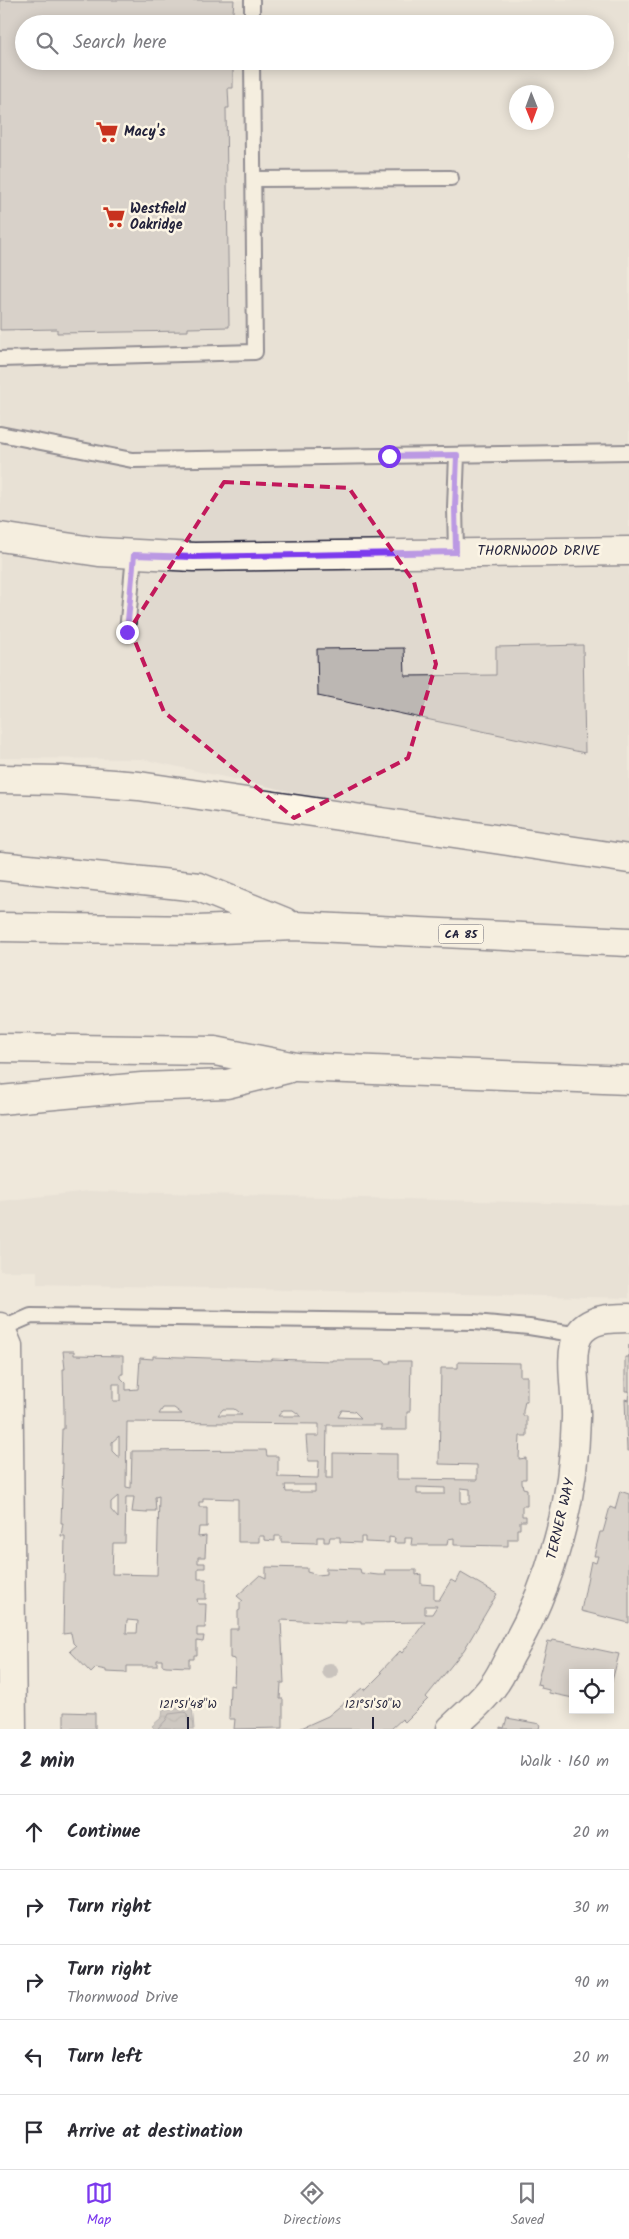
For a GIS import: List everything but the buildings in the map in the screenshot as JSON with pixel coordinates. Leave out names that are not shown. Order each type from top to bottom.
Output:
[{"type":"main road","name":"THORNWOOD DRIVE","points":[[0,537],[134,555],[194,557],[629,550]]},
{"type":"main road","points":[[0,779],[61,780],[139,786],[629,859]]},
{"type":"main road","points":[[0,866],[199,887],[294,926]]},
{"type":"main road","name":"CA 85","points":[[0,927],[198,930],[294,926],[629,942]]},
{"type":"main road","points":[[0,1048],[215,1051],[296,1067],[629,1080]]},
{"type":"main road","points":[[0,1100],[142,1088],[227,1084],[296,1067]]},
{"type":"main road","points":[[579,1335],[589,1324],[605,1319],[629,1318]]},
{"type":"main road","points":[[1,1328],[8,1346],[12,1729]]},
{"type":"main road","name":"TERNER WAY","points":[[451,1729],[494,1686],[524,1632],[543,1591],[560,1535],[571,1477],[576,1418],[574,1349],[579,1335]]},
{"type":"lane","points":[[252,0],[252,15]]},
{"type":"lane","points":[[0,359],[255,352],[252,70]]},
{"type":"lane","points":[[254,180],[452,178]]},
{"type":"lane","points":[[1,434],[132,460],[629,452]]},
{"type":"lane","points":[[456,552],[457,455]]},
{"type":"lane","points":[[127,632],[134,555]]},
{"type":"lane","points":[[1,1328],[31,1316],[474,1322],[529,1327],[579,1335]]},
{"type":"highlighted area","points":[[224,482],[349,488],[414,582],[436,664],[408,758],[294,818],[164,712],[130,629]]},
{"type":"shaded area","points":[[0,0],[629,0],[629,860],[472,831],[142,759],[0,758]]},
{"type":"shaded area","points":[[89,1191],[629,1205],[629,1298],[37,1284],[37,1271],[0,1271],[0,1201]]},
{"type":"water","points":[[192,1706],[194,1729],[155,1729],[152,1726],[162,1717],[163,1709]]},
{"type":"place","name":"Macy's","points":[[107,132]]},
{"type":"place","name":"Westfield Oakridge","points":[[114,217]]},
{"type":"route","points":[[127,632],[134,555],[194,557],[456,552],[457,455],[389,456]]}]
